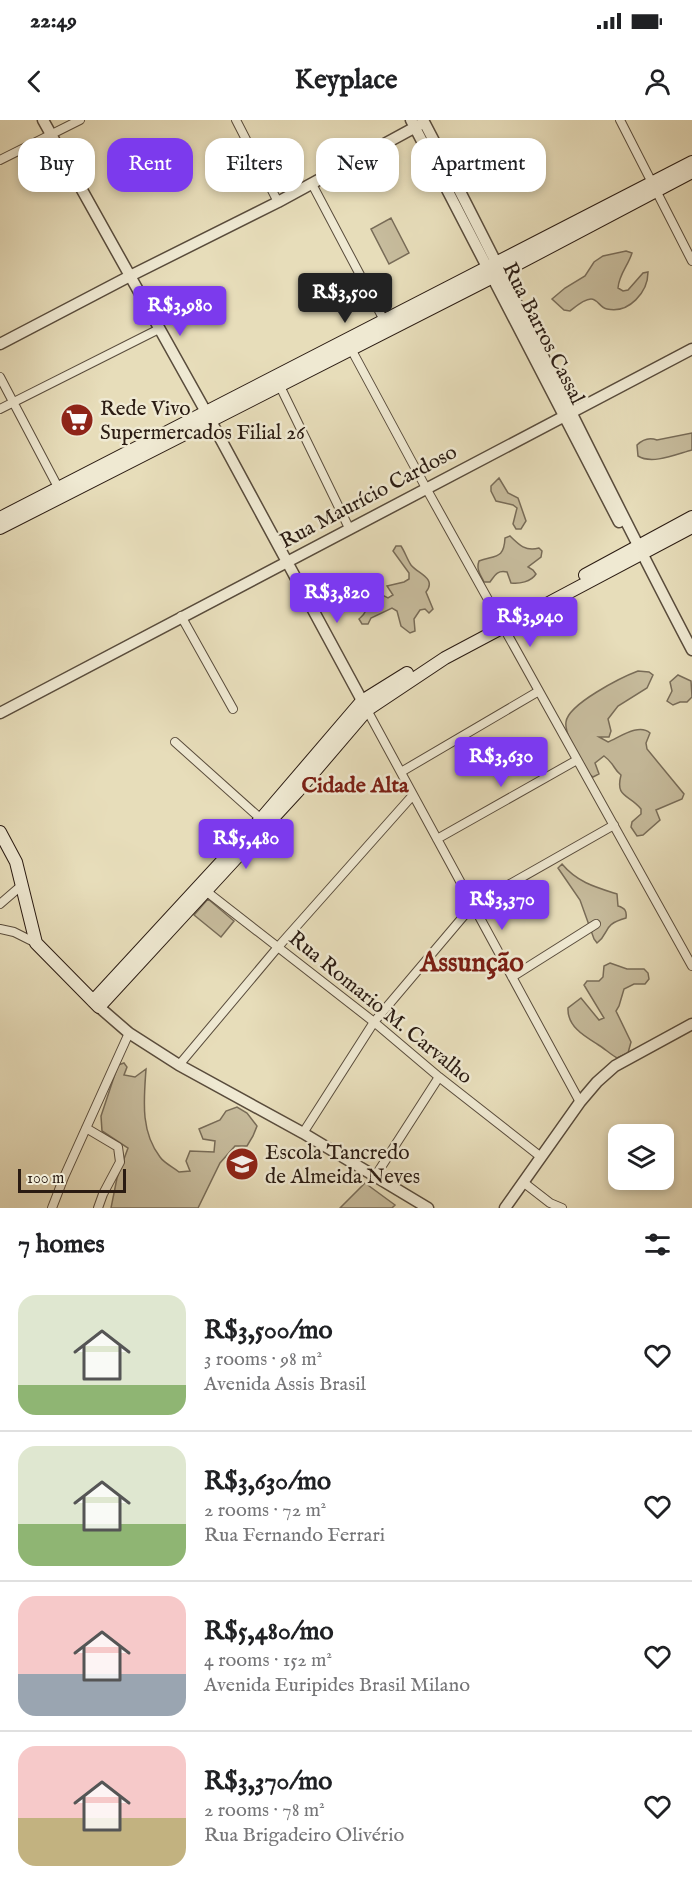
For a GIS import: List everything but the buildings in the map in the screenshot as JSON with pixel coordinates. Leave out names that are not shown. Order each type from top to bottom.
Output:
[{"type":"main road","points":[[0,527],[61,492],[655,186],[692,162]]},
{"type":"main road","points":[[655,186],[692,172]]},
{"type":"main road","points":[[0,518],[61,492]]},
{"type":"main road","points":[[640,553],[692,517]]},
{"type":"main road","points":[[0,832],[16,862],[36,943],[96,1004],[294,789],[365,705],[443,655],[692,526]]},
{"type":"main road","points":[[230,858],[261,819],[294,789]]},
{"type":"street","points":[[43,120],[208,417],[580,1102]]},
{"type":"street","points":[[0,160],[80,120]]},
{"type":"street","points":[[236,120],[278,202]]},
{"type":"street","points":[[620,120],[692,261]]},
{"type":"street","points":[[0,344],[278,202],[421,122]]},
{"type":"street","name":"Rua Barros Cassal","points":[[421,122],[596,469],[692,650]]},
{"type":"street","points":[[312,184],[386,325]]},
{"type":"street","points":[[0,408],[159,329]]},
{"type":"street","points":[[349,344],[426,488],[692,966]]},
{"type":"street","name":"Rua Maurício Cardoso","points":[[0,713],[692,348]]},
{"type":"street","points":[[0,377],[61,492]]},
{"type":"street","points":[[278,381],[349,528]]},
{"type":"street","points":[[181,616],[233,709]]},
{"type":"street","points":[[400,772],[539,691]]},
{"type":"street","points":[[175,742],[261,819]]},
{"type":"street","points":[[437,839],[577,760]]},
{"type":"street","points":[[179,1065],[278,947],[413,795]]},
{"type":"street","points":[[303,1133],[374,1022],[473,905],[614,825]]},
{"type":"street","points":[[0,904],[22,885]]},
{"type":"street","name":"Rua Romario M. Carvalho","points":[[203,889],[541,1156]]},
{"type":"street","points":[[512,977],[596,924]]},
{"type":"street","points":[[0,930],[14,932],[36,943]]},
{"type":"street","points":[[96,1004],[129,1033],[179,1065],[303,1133],[428,1208]]},
{"type":"street","points":[[505,1208],[580,1102],[597,1082],[615,1066],[692,1024]]},
{"type":"street","points":[[52,1208],[129,1033]]},
{"type":"street","points":[[376,1175],[439,1077]]},
{"type":"street","points":[[86,1128],[118,1147],[120,1157],[120,1162],[103,1194],[99,1208]]},
{"type":"street","points":[[523,1182],[550,1203],[562,1208]]},
{"type":"shaded area","points":[[391,218],[409,253],[389,264],[371,229]]},
{"type":"shaded area","points":[[626,251],[632,253],[620,278],[618,288],[623,291],[628,290],[643,273],[648,272],[645,287],[630,305],[615,310],[607,309],[595,300],[588,299],[570,311],[564,310],[552,299],[585,276],[594,262],[603,256]]},
{"type":"shaded area","points":[[692,433],[692,450],[657,459],[638,456],[637,445],[644,440],[657,440]]},
{"type":"shaded area","points":[[499,478],[508,493],[518,498],[526,521],[521,529],[516,529],[513,524],[517,508],[496,501],[491,491],[491,486]]},
{"type":"shaded area","points":[[510,536],[523,547],[539,548],[542,551],[541,557],[528,567],[536,574],[528,581],[511,583],[507,572],[501,572],[490,582],[484,582],[478,569],[479,561],[501,553],[505,538]]},
{"type":"shaded area","points":[[396,546],[401,546],[411,565],[429,583],[426,592],[433,609],[429,613],[425,609],[420,610],[414,619],[415,631],[410,633],[401,626],[397,611],[392,608],[371,618],[368,624],[362,624],[359,619],[366,607],[363,587],[368,578],[376,575],[380,580],[379,586],[374,589],[388,598],[393,595],[387,586],[409,579],[409,573],[393,551]]},
{"type":"shaded area","points":[[638,671],[649,672],[653,675],[647,688],[618,706],[608,719],[611,731],[609,737],[599,737],[608,742],[635,730],[646,730],[650,733],[646,743],[647,749],[684,794],[682,799],[656,810],[660,820],[643,835],[637,836],[631,827],[632,822],[641,814],[641,809],[622,792],[621,775],[604,756],[595,763],[599,774],[593,777],[588,773],[570,741],[566,722],[569,715],[585,700]]},
{"type":"shaded area","points":[[678,675],[691,681],[692,697],[687,702],[673,705],[667,701],[672,691],[670,682]]},
{"type":"shaded area","points":[[562,864],[580,880],[617,894],[618,906],[626,912],[626,918],[613,923],[597,943],[580,900],[558,868]]},
{"type":"shaded area","points":[[208,899],[234,921],[221,937],[194,915]]},
{"type":"shaded area","points":[[610,963],[627,969],[644,969],[649,979],[645,984],[634,984],[624,989],[616,1011],[631,1042],[628,1053],[617,1058],[577,1030],[568,1014],[568,1008],[581,998],[599,1020],[604,1018],[584,985],[587,981],[599,981],[603,977],[604,966]]},
{"type":"shaded area","points":[[124,1063],[127,1067],[124,1075],[135,1077],[146,1069],[145,1114],[149,1137],[162,1159],[179,1172],[190,1171],[186,1161],[190,1151],[214,1152],[215,1141],[203,1139],[199,1129],[220,1120],[226,1111],[237,1107],[247,1113],[257,1126],[247,1146],[235,1146],[220,1163],[198,1208],[111,1208],[117,1178],[128,1148],[102,1131],[101,1116],[118,1065]]},
{"type":"shaded area","points":[[365,1183],[395,1205],[392,1208],[340,1208]]},
{"type":"place","name":"Rede Vivo Supermercados Filial 26","points":[[77,420]]},
{"type":"place","name":"Escola Tancredo de Almeida Neves","points":[[242,1164]]},
{"type":"district","name":"Cidade Alta","points":[[355,784]]},
{"type":"district","name":"Assunção","points":[[472,962]]}]
